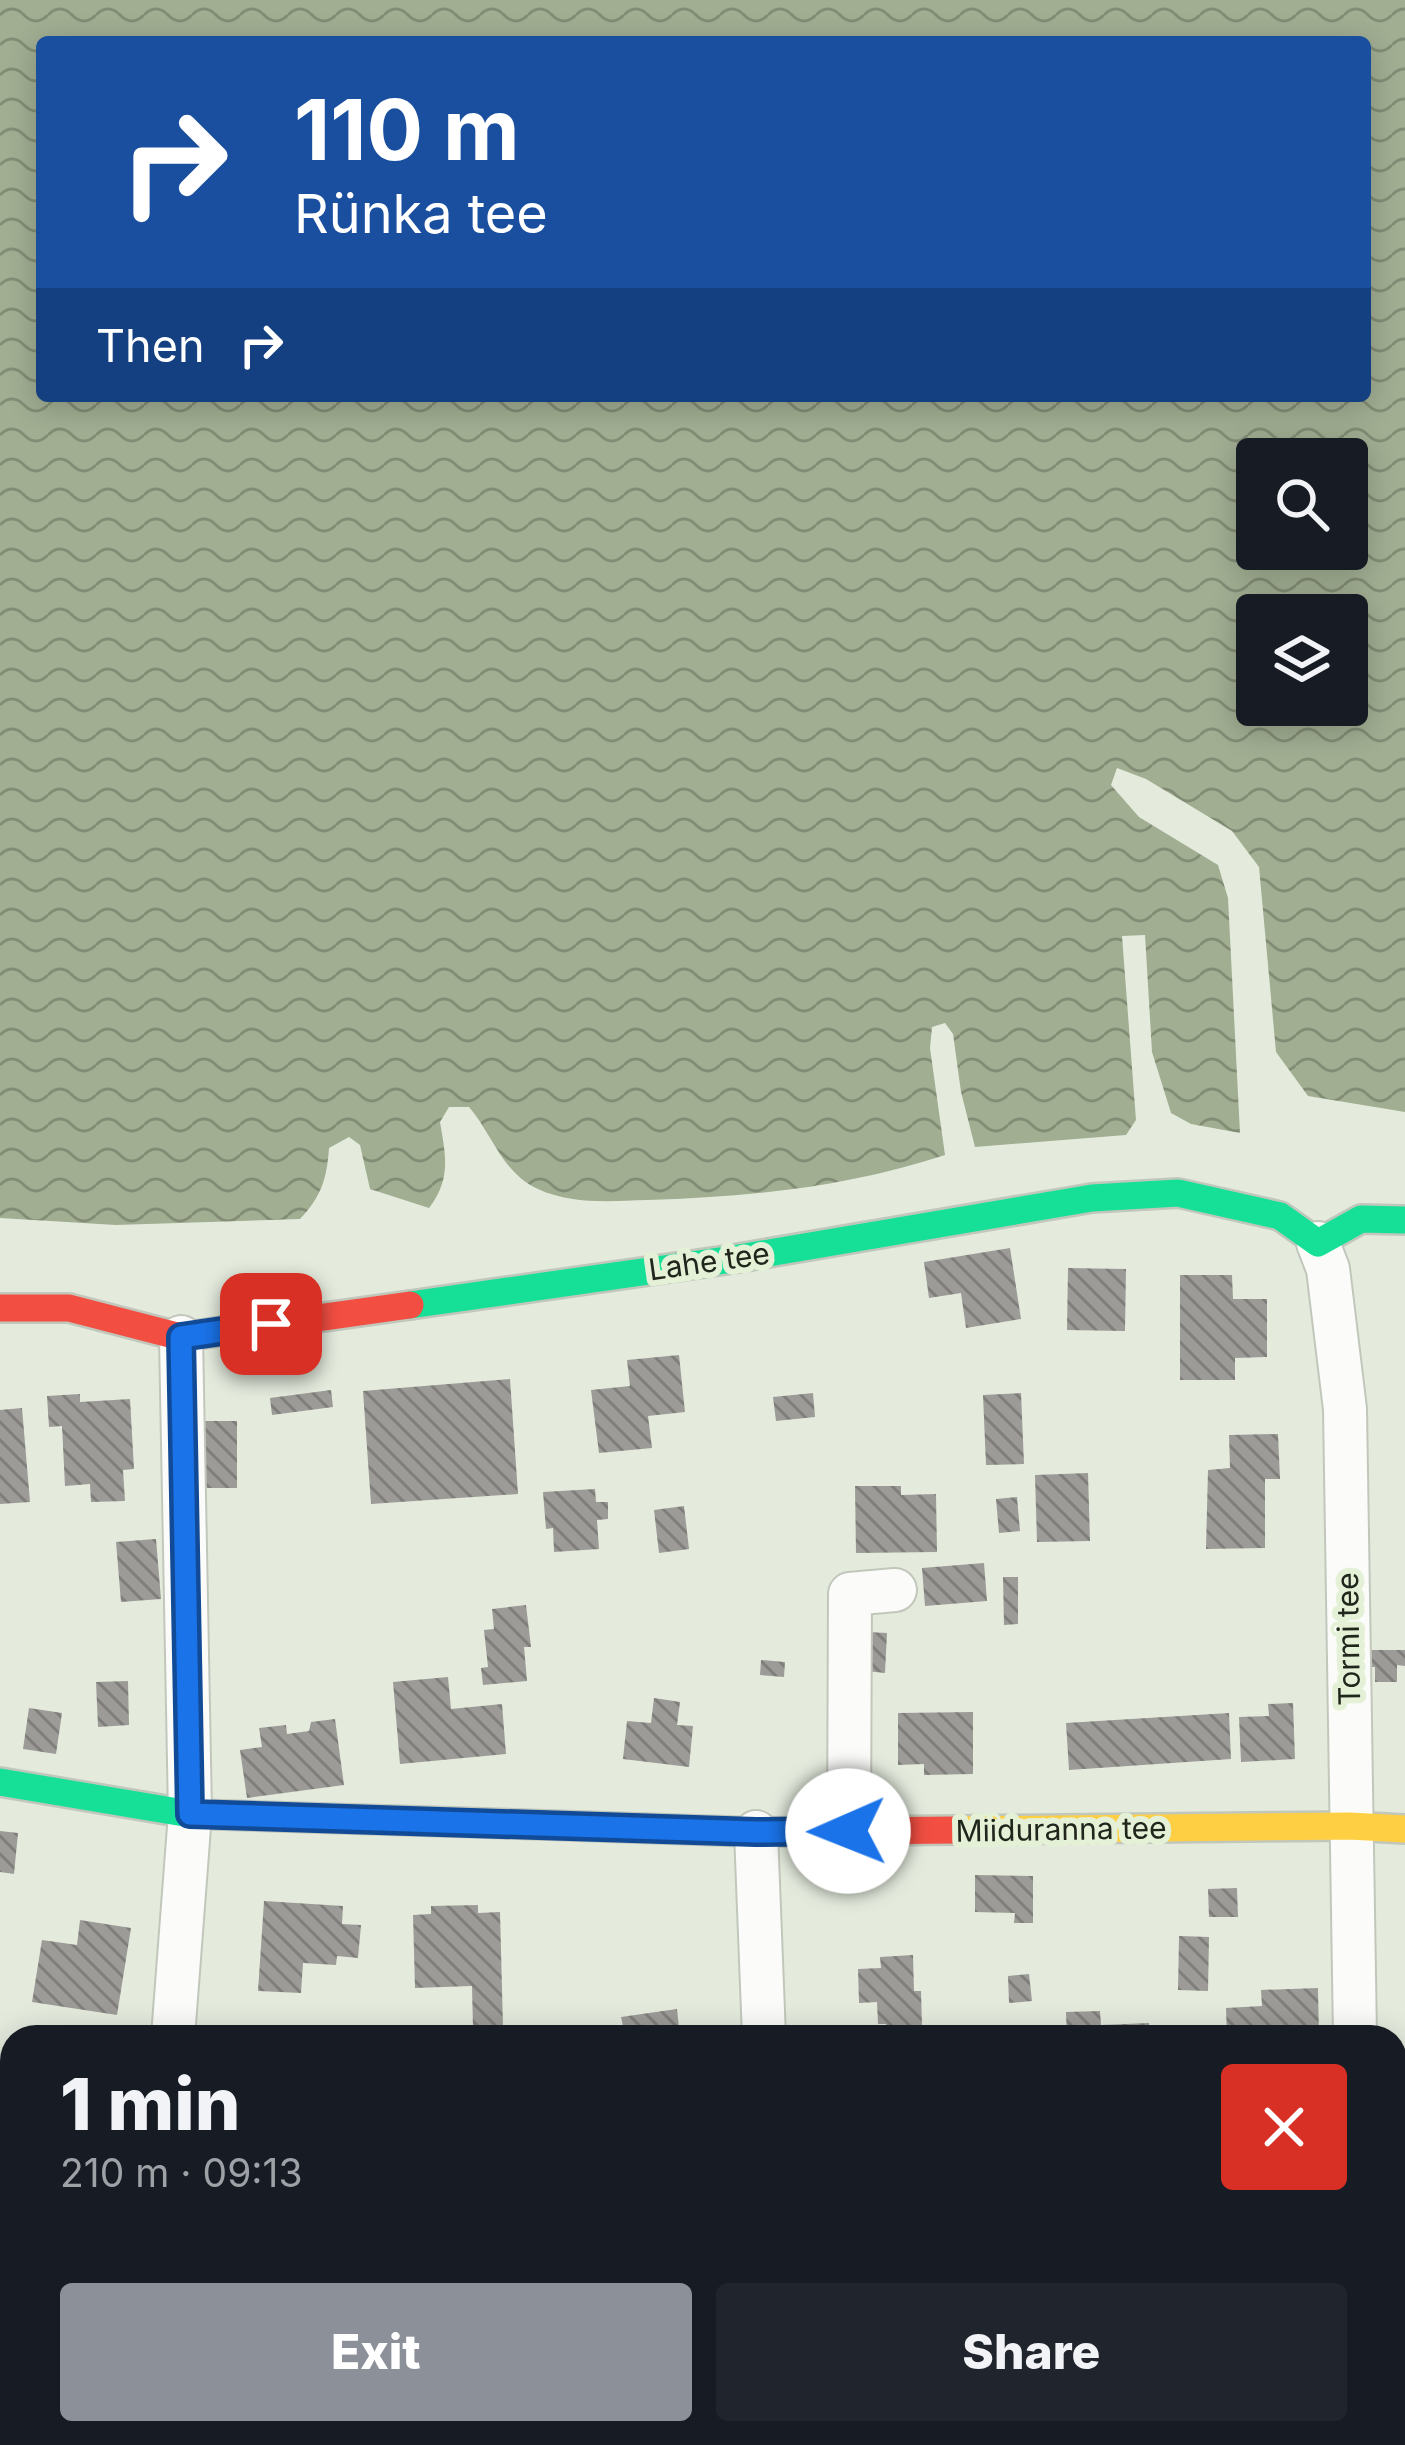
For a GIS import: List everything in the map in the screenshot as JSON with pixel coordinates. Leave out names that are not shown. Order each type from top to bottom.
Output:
[{"type":"street","name":"Lahe tee","points":[[0,1307],[69,1307],[181,1337],[733,1258],[1092,1198],[1178,1193],[1280,1216],[1318,1243]]},
{"type":"street","points":[[1318,1243],[1361,1219],[1405,1220]]},
{"type":"street","name":"Tormi tee","points":[[1318,1243],[1328,1269],[1345,1409],[1355,2025]]},
{"type":"street","points":[[174,2025],[190,1814],[181,1337]]},
{"type":"street","points":[[848,1831],[850,1594],[895,1590]]},
{"type":"street","name":"Miiduranna tee","points":[[0,1782],[190,1814],[756,1832],[1405,1829]]},
{"type":"street","points":[[756,1832],[764,2025]]},
{"type":"water","points":[[0,0],[1405,0],[1405,1112],[1308,1096],[1276,1052],[1259,867],[1232,831],[1146,779],[1117,768],[1111,785],[1139,817],[1218,865],[1228,898],[1240,1133],[1191,1124],[1171,1113],[1152,1052],[1145,935],[1122,936],[1136,1120],[1126,1135],[975,1147],[953,1034],[945,1023],[932,1027],[930,1048],[945,1155],[909,1166],[798,1188],[723,1196],[578,1200],[526,1182],[469,1107],[449,1107],[440,1122],[444,1177],[429,1208],[370,1189],[360,1145],[349,1137],[329,1148],[322,1187],[300,1219],[116,1225],[0,1218]]},
{"type":"building","points":[[1010,1248],[1021,1319],[966,1328],[961,1293],[929,1298],[924,1262]]},
{"type":"building","points":[[1068,1268],[1126,1269],[1125,1331],[1067,1330]]},
{"type":"building","points":[[1180,1275],[1232,1275],[1233,1299],[1267,1299],[1267,1357],[1235,1358],[1235,1380],[1180,1380]]},
{"type":"building","points":[[679,1355],[685,1412],[648,1416],[652,1448],[599,1453],[591,1390],[630,1386],[627,1360]]},
{"type":"building","points":[[510,1379],[518,1494],[371,1504],[363,1391]]},
{"type":"building","points":[[331,1390],[333,1407],[272,1415],[270,1398]]},
{"type":"building","points":[[813,1393],[815,1417],[776,1421],[773,1397]]},
{"type":"building","points":[[1021,1393],[1024,1464],[986,1465],[983,1395]]},
{"type":"building","points":[[80,1394],[80,1402],[130,1399],[134,1469],[123,1470],[125,1501],[91,1502],[90,1484],[65,1486],[62,1426],[49,1427],[47,1396]]},
{"type":"building","points":[[22,1408],[30,1502],[0,1504],[0,1410]]},
{"type":"building","points":[[200,1421],[237,1421],[237,1488],[200,1488]]},
{"type":"building","points":[[1278,1434],[1280,1479],[1265,1479],[1265,1548],[1206,1549],[1208,1470],[1230,1468],[1229,1435]]},
{"type":"building","points":[[1088,1473],[1090,1541],[1037,1542],[1035,1475]]},
{"type":"building","points":[[855,1486],[901,1486],[901,1495],[936,1494],[937,1552],[856,1553]]},
{"type":"building","points":[[595,1489],[596,1502],[608,1502],[608,1519],[597,1520],[599,1549],[554,1552],[553,1528],[546,1529],[543,1492]]},
{"type":"building","points":[[1017,1497],[1020,1531],[999,1533],[996,1499]]},
{"type":"building","points":[[684,1506],[689,1549],[659,1553],[654,1510]]},
{"type":"building","points":[[156,1539],[161,1599],[121,1602],[116,1542]]},
{"type":"building","points":[[984,1563],[987,1601],[925,1606],[922,1568]]},
{"type":"building","points":[[1003,1577],[1018,1577],[1018,1624],[1004,1625]]},
{"type":"building","points":[[526,1605],[531,1647],[524,1647],[527,1681],[483,1685],[481,1668],[488,1667],[484,1630],[494,1629],[492,1609]]},
{"type":"building","points":[[868,1632],[887,1633],[885,1673],[866,1671]]},
{"type":"building","points":[[1362,1650],[1405,1650],[1405,1666],[1397,1665],[1397,1682],[1375,1682],[1375,1667],[1362,1667]]},
{"type":"building","points":[[761,1660],[785,1662],[784,1677],[760,1675]]},
{"type":"building","points":[[448,1677],[451,1709],[502,1704],[506,1754],[400,1764],[393,1682]]},
{"type":"building","points":[[128,1681],[129,1725],[98,1727],[96,1682]]},
{"type":"building","points":[[654,1698],[680,1702],[677,1725],[693,1726],[689,1767],[623,1759],[627,1721],[651,1723]]},
{"type":"building","points":[[1293,1703],[1295,1759],[1241,1762],[1239,1717],[1269,1716],[1268,1704]]},
{"type":"building","points":[[29,1708],[62,1713],[56,1754],[23,1749]]},
{"type":"building","points":[[973,1712],[973,1774],[924,1775],[924,1764],[898,1765],[898,1713]]},
{"type":"building","points":[[1229,1713],[1231,1759],[1069,1770],[1066,1723]]},
{"type":"building","points":[[335,1719],[344,1785],[247,1798],[240,1750],[262,1747],[259,1728],[286,1725],[287,1734],[309,1731],[311,1722]]},
{"type":"building","points":[[0,1831],[18,1833],[14,1874],[0,1872]]},
{"type":"building","points":[[975,1875],[1033,1876],[1033,1923],[1014,1923],[1015,1913],[975,1912]]},
{"type":"building","points":[[1237,1888],[1238,1917],[1209,1917],[1208,1889]]},
{"type":"building","points":[[264,1901],[343,1906],[342,1924],[361,1925],[358,1958],[337,1956],[336,1965],[303,1963],[301,1993],[258,1991]]},
{"type":"building","points":[[478,1905],[478,1913],[500,1912],[503,2025],[473,2025],[472,1986],[415,1988],[413,1915],[431,1914],[431,1906]]},
{"type":"building","points":[[80,1920],[131,1928],[117,2015],[32,2002],[42,1940],[77,1945]]},
{"type":"building","points":[[1179,1936],[1209,1937],[1208,1991],[1178,1990]]},
{"type":"building","points":[[913,1955],[922,2025],[878,2024],[877,2002],[859,2003],[858,1969],[881,1968],[880,1957]]},
{"type":"building","points":[[1029,1974],[1032,2001],[1009,2003],[1008,1976]]},
{"type":"building","points":[[1318,1988],[1319,2025],[1227,2025],[1226,2008],[1262,2006],[1261,1990]]},
{"type":"building","points":[[677,2009],[679,2025],[623,2025],[621,2017]]},
{"type":"building","points":[[1100,2011],[1101,2025],[1067,2025],[1066,2012]]},
{"type":"traffic: fast","points":[[410,1305],[733,1259],[1092,1198],[1178,1193],[1280,1216],[1318,1243],[1361,1219],[1405,1220]]},
{"type":"traffic: fast","points":[[0,1782],[190,1814],[548,1825]]},
{"type":"traffic: slow","points":[[955,1830],[1405,1829]]},
{"type":"traffic: jam","points":[[0,1308],[69,1308],[181,1337],[410,1305]]},
{"type":"traffic: jam","points":[[548,1825],[756,1832],[955,1830]]},
{"type":"route","points":[[271,1324],[181,1337],[190,1814],[848,1831]]}]
